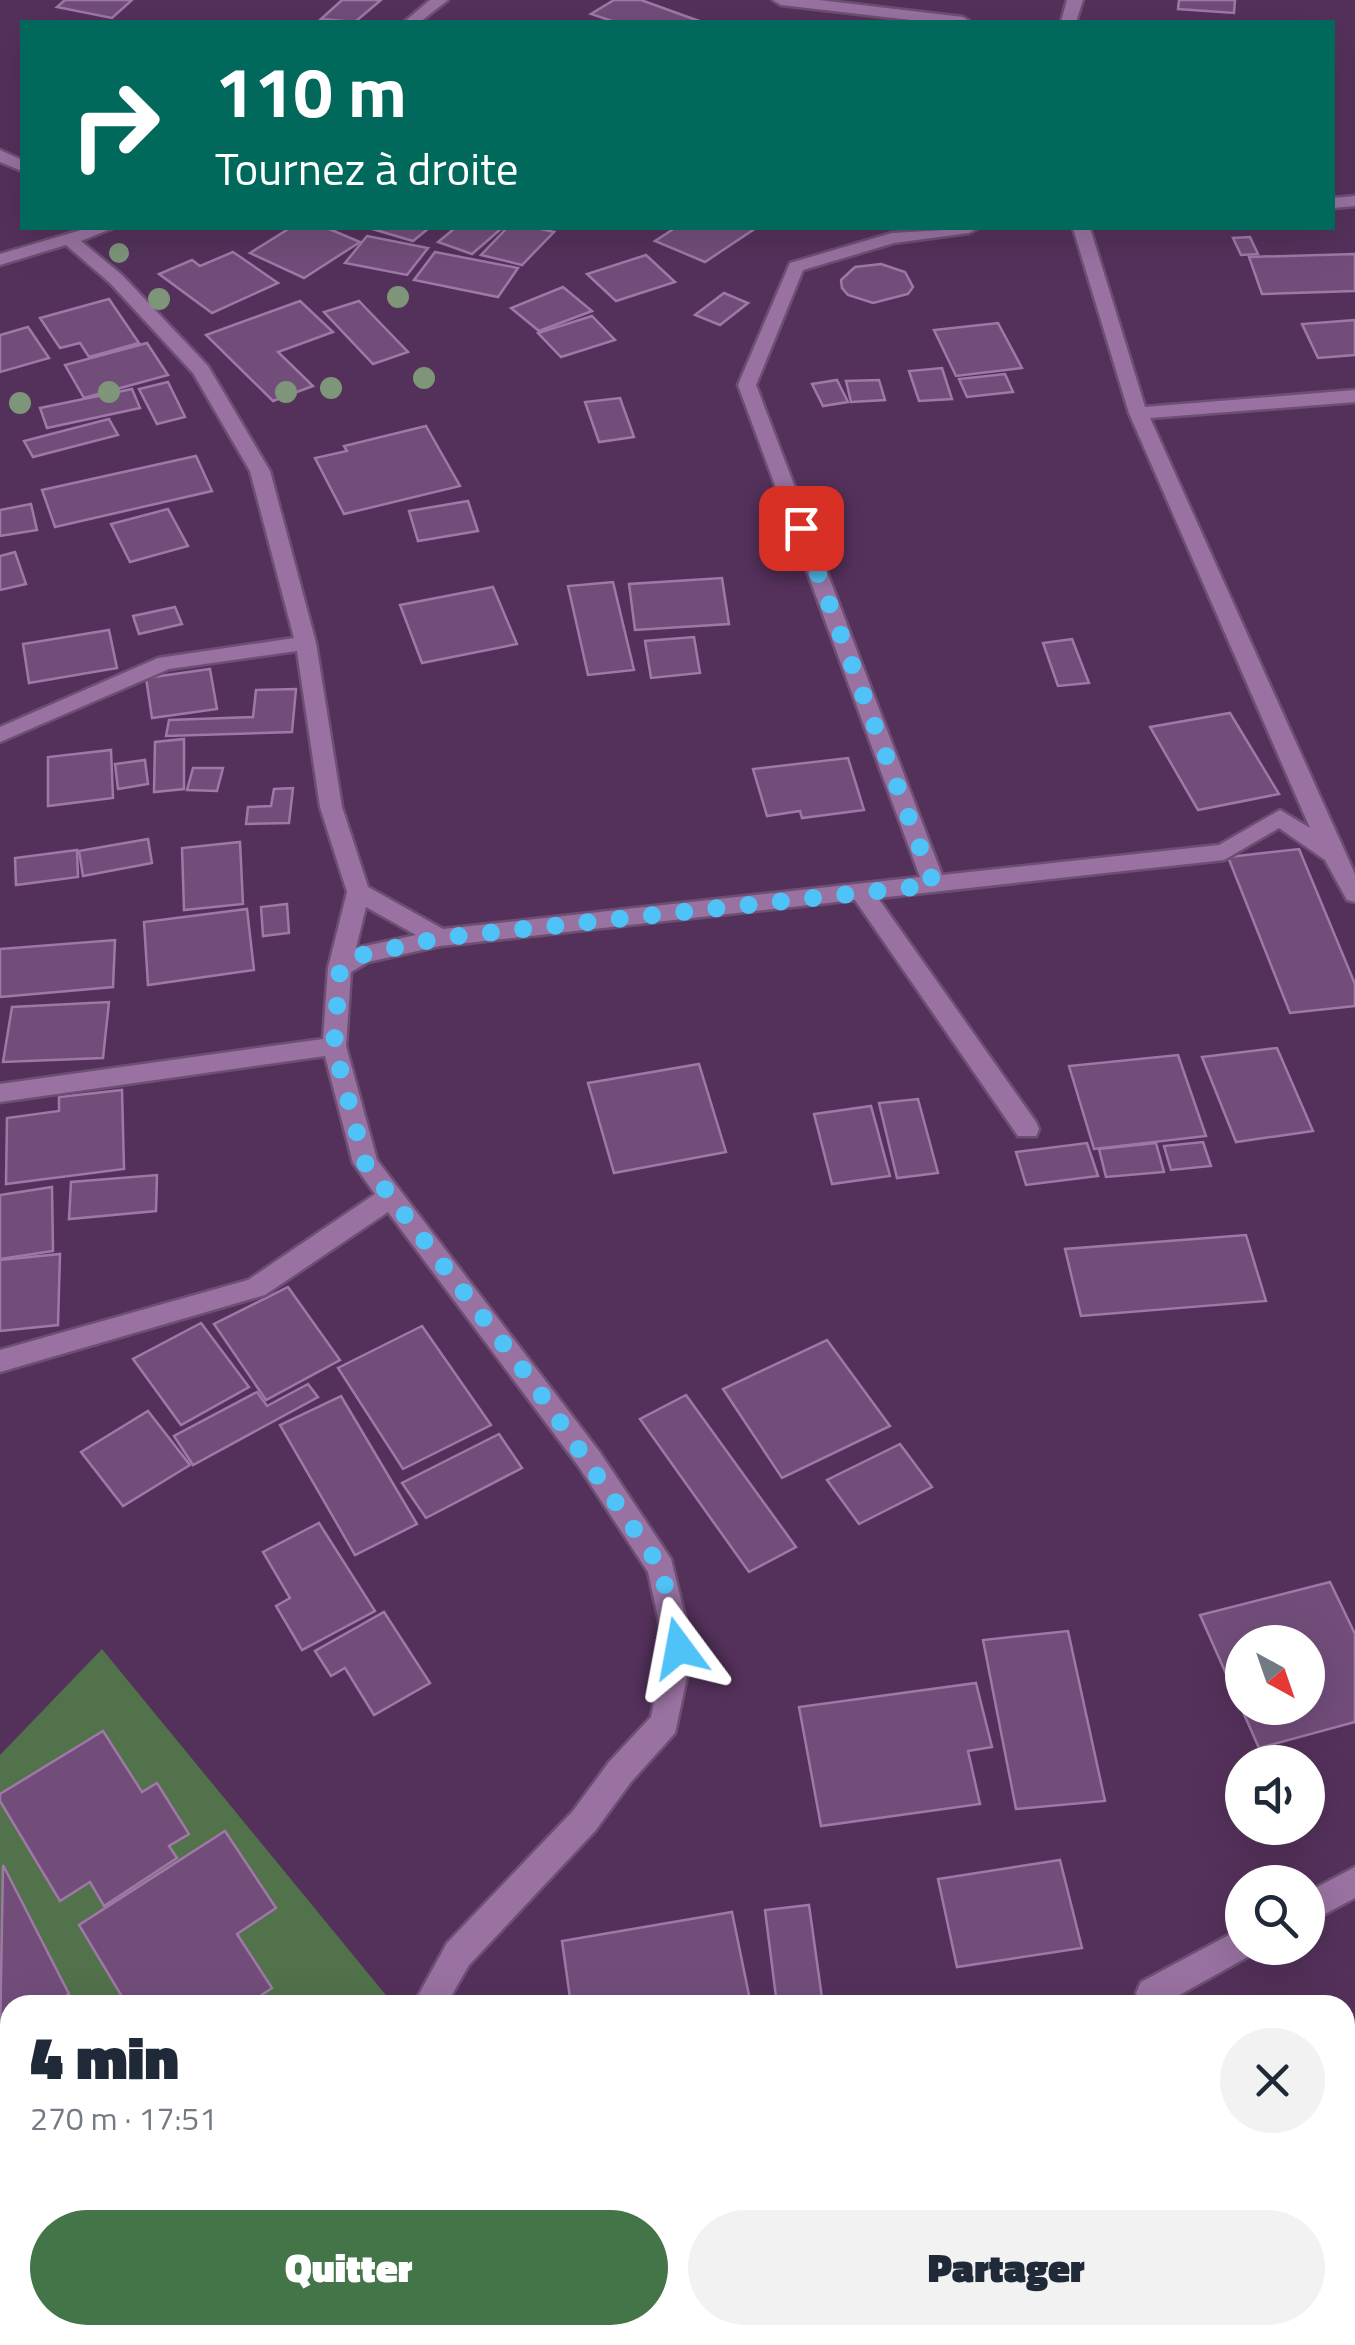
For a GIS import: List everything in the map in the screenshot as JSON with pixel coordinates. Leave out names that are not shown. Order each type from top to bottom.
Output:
[{"type":"street","points":[[415,20],[440,0]]},
{"type":"street","points":[[781,0],[947,20]]},
{"type":"street","points":[[0,260],[99,230]]},
{"type":"street","points":[[934,885],[747,385],[796,267],[892,238],[954,230]]},
{"type":"street","points":[[1082,230],[1138,413],[1333,855],[1355,894]]},
{"type":"street","points":[[70,240],[116,279],[201,370],[260,471],[306,644],[331,807],[358,892],[340,968],[334,1046],[365,1163],[554,1411],[661,1568],[679,1648],[666,1723],[620,1772],[584,1821],[458,1954],[435,1995]]},
{"type":"street","points":[[1138,413],[1355,396]]},
{"type":"street","points":[[0,735],[165,664],[306,644]]},
{"type":"street","points":[[340,968],[362,955],[440,938],[1224,852],[1280,818],[1333,855]]},
{"type":"street","points":[[358,892],[440,938]]},
{"type":"street","points":[[862,892],[1027,1129]]},
{"type":"street","points":[[0,1093],[334,1046]]},
{"type":"street","points":[[0,1361],[256,1288],[390,1196]]},
{"type":"street","points":[[1325,1899],[1355,1882]]},
{"type":"street","points":[[1152,1993],[1225,1953]]},
{"type":"green space","points":[[102,1649],[386,1995],[0,1995],[0,1755]]},
{"type":"building","points":[[65,0],[132,0],[112,18],[57,7]]},
{"type":"building","points":[[342,0],[381,0],[357,20],[321,19]]},
{"type":"building","points":[[614,0],[641,0],[696,20],[609,20],[591,14]]},
{"type":"building","points":[[1179,0],[1235,0],[1234,13],[1178,9]]},
{"type":"building","points":[[287,230],[332,230],[360,242],[304,278],[250,253]]},
{"type":"building","points":[[376,230],[427,230],[413,241]]},
{"type":"building","points":[[453,230],[500,230],[472,254],[438,242]]},
{"type":"building","points":[[505,230],[554,232],[522,265],[481,255]]},
{"type":"building","points":[[672,230],[753,230],[705,262],[655,241]]},
{"type":"building","points":[[367,236],[428,248],[407,275],[345,263]]},
{"type":"building","points":[[1250,237],[1258,254],[1241,255],[1233,238]]},
{"type":"building","points":[[233,252],[278,283],[212,313],[159,274],[192,260],[200,266]]},
{"type":"building","points":[[435,252],[518,268],[498,297],[414,280]]},
{"type":"building","points":[[1355,254],[1355,291],[1262,294],[1249,257]]},
{"type":"building","points":[[646,255],[675,282],[616,301],[587,274]]},
{"type":"building","points":[[881,264],[905,272],[913,287],[908,294],[873,303],[848,295],[842,288],[841,280],[855,267]]},
{"type":"building","points":[[563,287],[592,311],[539,331],[511,308]]},
{"type":"building","points":[[724,293],[748,303],[720,325],[695,315]]},
{"type":"building","points":[[109,299],[139,343],[89,357],[80,343],[60,348],[40,318]]},
{"type":"building","points":[[300,301],[333,332],[278,352],[313,386],[273,401],[206,335]]},
{"type":"building","points":[[359,301],[408,352],[373,364],[324,312]]},
{"type":"building","points":[[592,316],[615,340],[561,357],[538,333]]},
{"type":"building","points":[[1355,320],[1355,355],[1318,358],[1302,324]]},
{"type":"building","points":[[998,323],[1022,368],[956,376],[934,330]]},
{"type":"building","points":[[28,327],[49,358],[0,372],[0,335]]},
{"type":"building","points":[[147,343],[168,375],[84,398],[65,365]]},
{"type":"building","points":[[942,368],[952,399],[919,401],[909,371]]},
{"type":"building","points":[[1005,374],[1013,392],[967,397],[959,379]]},
{"type":"building","points":[[837,380],[848,402],[823,406],[812,384]]},
{"type":"building","points":[[879,380],[885,400],[851,402],[846,381]]},
{"type":"building","points":[[168,382],[185,417],[157,424],[139,389]]},
{"type":"building","points":[[132,389],[140,408],[47,428],[40,408]]},
{"type":"building","points":[[620,398],[634,437],[599,442],[585,402]]},
{"type":"building","points":[[109,419],[118,435],[33,457],[24,441]]},
{"type":"building","points":[[426,426],[460,486],[344,514],[315,458],[347,451],[344,446]]},
{"type":"building","points":[[196,456],[212,491],[55,527],[42,490]]},
{"type":"building","points":[[468,501],[478,531],[418,541],[409,511]]},
{"type":"building","points":[[31,504],[37,530],[0,536],[0,510]]},
{"type":"building","points":[[168,509],[188,546],[130,562],[111,524]]},
{"type":"building","points":[[15,552],[26,584],[0,590],[0,556]]},
{"type":"building","points":[[722,578],[729,624],[635,630],[629,584]]},
{"type":"building","points":[[613,582],[634,670],[588,675],[568,586]]},
{"type":"building","points":[[493,587],[517,644],[422,663],[400,605]]},
{"type":"building","points":[[175,607],[182,624],[139,634],[133,616]]},
{"type":"building","points":[[109,630],[117,668],[29,683],[23,644]]},
{"type":"building","points":[[694,637],[700,673],[651,678],[645,641]]},
{"type":"building","points":[[1072,639],[1089,683],[1058,686],[1043,643]]},
{"type":"building","points":[[210,669],[217,709],[152,718],[146,678]]},
{"type":"building","points":[[296,689],[292,732],[166,736],[169,720],[253,717],[256,690]]},
{"type":"building","points":[[1230,713],[1279,794],[1198,810],[1150,727]]},
{"type":"building","points":[[184,739],[184,789],[154,792],[155,742]]},
{"type":"building","points":[[111,750],[113,798],[48,806],[48,757]]},
{"type":"building","points":[[848,758],[864,810],[802,818],[800,811],[767,816],[753,769]]},
{"type":"building","points":[[145,760],[148,784],[118,789],[115,764]]},
{"type":"building","points":[[193,768],[223,768],[217,791],[187,790]]},
{"type":"building","points":[[293,788],[289,823],[246,824],[248,807],[271,806],[274,789]]},
{"type":"building","points":[[148,839],[152,863],[83,876],[79,851]]},
{"type":"building","points":[[240,842],[243,904],[184,910],[182,848]]},
{"type":"building","points":[[1299,849],[1355,984],[1355,1006],[1290,1013],[1228,857]]},
{"type":"building","points":[[77,850],[78,877],[16,885],[15,858]]},
{"type":"building","points":[[287,904],[289,933],[263,936],[261,907]]},
{"type":"building","points":[[247,909],[254,970],[148,985],[144,922]]},
{"type":"building","points":[[115,940],[113,987],[0,997],[0,949]]},
{"type":"building","points":[[109,1002],[103,1058],[3,1062],[12,1007]]},
{"type":"building","points":[[1277,1048],[1313,1131],[1236,1142],[1202,1057]]},
{"type":"building","points":[[1178,1055],[1206,1136],[1094,1149],[1069,1066]]},
{"type":"building","points":[[699,1064],[726,1152],[614,1173],[588,1083]]},
{"type":"building","points":[[122,1090],[124,1169],[6,1184],[7,1118],[59,1111],[59,1097]]},
{"type":"building","points":[[918,1099],[938,1173],[897,1178],[879,1103]]},
{"type":"building","points":[[871,1106],[890,1176],[832,1184],[814,1114]]},
{"type":"building","points":[[1203,1142],[1211,1166],[1171,1170],[1164,1146]]},
{"type":"building","points":[[1087,1143],[1098,1176],[1026,1185],[1016,1152]]},
{"type":"building","points":[[1156,1143],[1164,1172],[1106,1177],[1099,1149]]},
{"type":"building","points":[[157,1175],[156,1211],[69,1219],[71,1182]]},
{"type":"building","points":[[52,1187],[53,1251],[0,1259],[0,1195]]},
{"type":"building","points":[[1246,1235],[1266,1301],[1081,1316],[1065,1249]]},
{"type":"building","points":[[60,1254],[58,1325],[0,1331],[0,1260]]},
{"type":"building","points":[[288,1287],[340,1360],[266,1400],[214,1324]]},
{"type":"building","points":[[201,1323],[249,1387],[181,1425],[133,1359]]},
{"type":"building","points":[[422,1326],[491,1425],[403,1469],[338,1368]]},
{"type":"building","points":[[827,1340],[890,1426],[782,1478],[723,1389]]},
{"type":"building","points":[[308,1384],[318,1397],[193,1465],[174,1436],[257,1392],[267,1406]]},
{"type":"building","points":[[686,1395],[796,1547],[749,1572],[640,1419]]},
{"type":"building","points":[[341,1396],[417,1524],[355,1555],[280,1425]]},
{"type":"building","points":[[148,1411],[190,1465],[123,1506],[81,1452]]},
{"type":"building","points":[[499,1434],[522,1468],[426,1518],[402,1483]]},
{"type":"building","points":[[900,1444],[932,1487],[859,1524],[827,1480]]},
{"type":"building","points":[[319,1523],[375,1611],[302,1650],[276,1606],[290,1598],[263,1552]]},
{"type":"building","points":[[1330,1582],[1355,1634],[1355,1722],[1270,1745],[1258,1745],[1249,1725],[1325,1725],[1325,1625],[1225,1625],[1225,1671],[1200,1615]]},
{"type":"building","points":[[384,1612],[430,1683],[374,1715],[345,1668],[331,1676],[315,1651]]},
{"type":"building","points":[[1068,1631],[1105,1801],[1016,1809],[983,1640]]},
{"type":"building","points":[[976,1683],[992,1747],[968,1751],[980,1804],[821,1826],[799,1707]]},
{"type":"building","points":[[103,1731],[142,1792],[157,1783],[189,1834],[169,1846],[177,1858],[104,1906],[90,1882],[60,1901],[0,1801],[0,1794]]},
{"type":"building","points":[[225,1831],[276,1908],[237,1934],[272,1988],[262,1995],[121,1995],[79,1925]]},
{"type":"building","points":[[1060,1860],[1082,1948],[957,1967],[938,1879]]},
{"type":"building","points":[[3,1865],[69,1994],[1,1995]]},
{"type":"building","points":[[809,1905],[822,1995],[776,1995],[765,1910]]},
{"type":"building","points":[[732,1912],[749,1995],[570,1995],[562,1941]]},
{"type":"route","points":[[679,1648],[661,1568],[589,1459],[365,1163],[334,1046],[340,968],[362,955],[440,938],[934,885],[801,528]]}]
